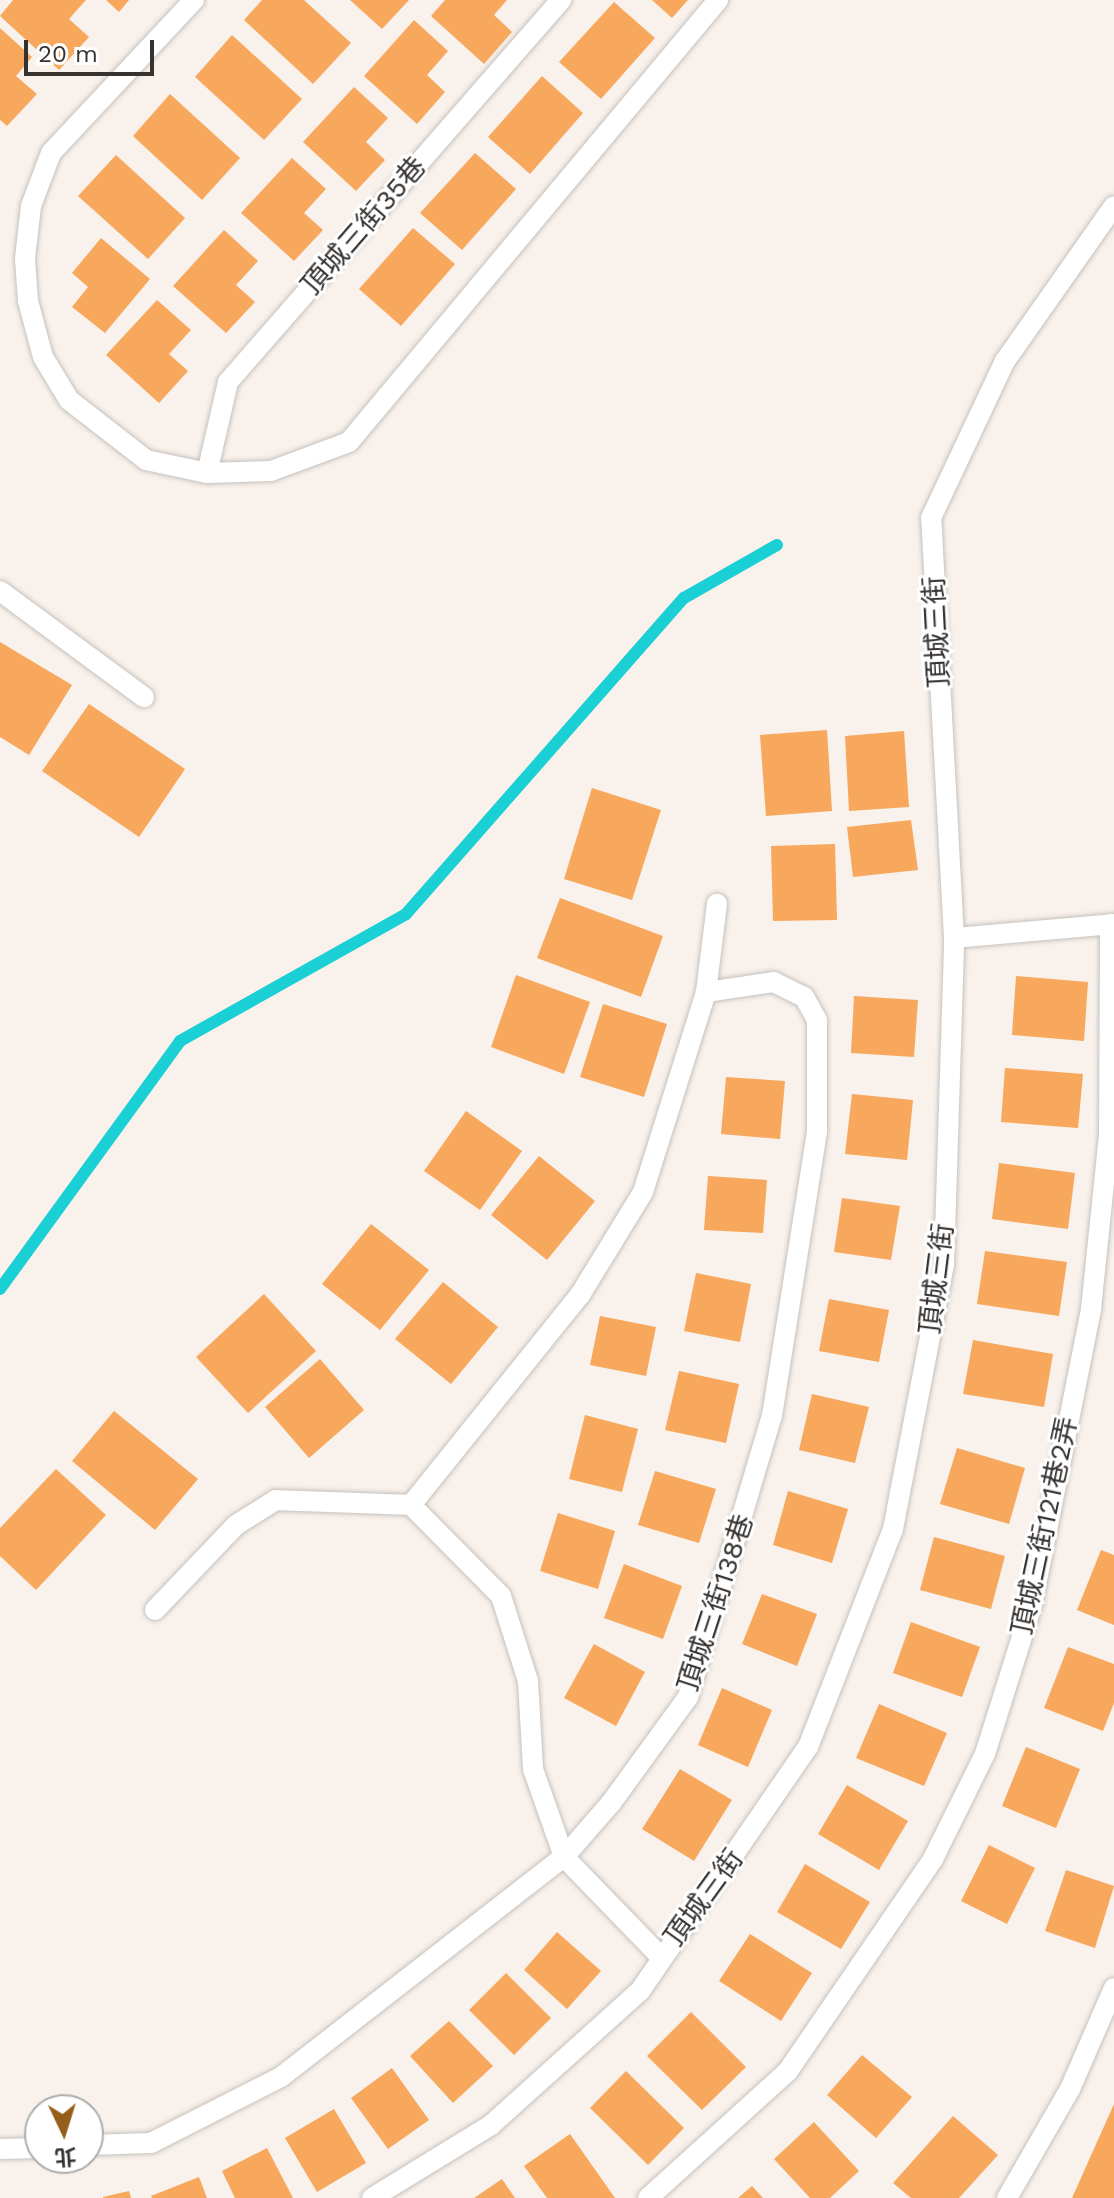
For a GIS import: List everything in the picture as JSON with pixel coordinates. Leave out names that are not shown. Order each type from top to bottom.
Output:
[{"type":"lane","points":[[194,0],[51,153],[31,206],[25,259],[28,301],[43,357],[69,400],[146,460],[207,473],[271,471],[349,442],[718,0]]},
{"type":"lane","name":"頂城三街35巷","points":[[207,473],[228,382],[561,0]]},
{"type":"lane","name":"頂城三街","points":[[372,2198],[491,2125],[640,1991],[808,1747],[893,1529],[944,1265],[954,938],[931,518],[1005,361],[1114,206]]},
{"type":"lane","points":[[0,591],[144,697]]},
{"type":"lane","points":[[411,1505],[580,1295],[643,1192],[706,992],[717,904]]},
{"type":"lane","points":[[954,938],[1112,924]]},
{"type":"lane","name":"頂城三街121巷2弄","points":[[648,2198],[788,2071],[933,1859],[985,1754],[1032,1605],[1091,1309],[1109,1135],[1112,924]]},
{"type":"lane","name":"頂城三街138巷","points":[[104,2144],[151,2143],[281,2077],[564,1857],[611,1803],[688,1697],[772,1416],[817,1131],[817,1020],[804,997],[773,982],[706,992]]},
{"type":"lane","points":[[155,1610],[236,1525],[276,1500],[411,1505],[501,1596],[528,1681],[533,1769],[564,1857],[661,1957]]},
{"type":"lane","points":[[1007,2198],[1070,2089],[1114,1988]]},
{"type":"lane","points":[[0,2149],[24,2148]]},
{"type":"building","points":[[13,0],[86,0],[69,19],[89,37],[59,70],[0,16]]},
{"type":"building","points":[[106,0],[129,0],[119,12]]},
{"type":"building","points":[[262,0],[304,0],[351,43],[313,84],[244,20]]},
{"type":"building","points":[[350,0],[409,0],[382,29]]},
{"type":"building","points":[[445,0],[507,0],[494,15],[512,32],[484,64],[431,16]]},
{"type":"building","points":[[652,0],[688,0],[672,18]]},
{"type":"building","points":[[614,2],[655,38],[601,99],[559,62]]},
{"type":"building","points":[[414,20],[448,51],[427,75],[445,92],[417,124],[364,76]]},
{"type":"building","points":[[0,28],[32,57],[16,76],[37,94],[7,126],[0,120]]},
{"type":"building","points":[[232,35],[302,99],[264,140],[195,77]]},
{"type":"building","points":[[542,76],[583,113],[530,174],[488,137]]},
{"type":"building","points":[[354,87],[388,118],[366,142],[385,160],[356,191],[303,142]]},
{"type":"building","points":[[170,94],[240,158],[202,200],[133,136]]},
{"type":"building","points":[[475,153],[516,189],[462,250],[420,213]]},
{"type":"building","points":[[116,155],[185,218],[148,259],[78,196]]},
{"type":"building","points":[[292,158],[326,189],[304,213],[323,230],[294,261],[241,213]]},
{"type":"building","points":[[413,228],[455,264],[401,326],[359,289]]},
{"type":"building","points":[[224,230],[258,261],[236,285],[255,302],[226,333],[173,286]]},
{"type":"building","points":[[101,238],[150,279],[105,333],[72,307],[88,287],[72,273]]},
{"type":"building","points":[[157,300],[191,330],[169,354],[188,371],[159,403],[106,355]]},
{"type":"building","points":[[0,642],[72,685],[29,755],[0,737]]},
{"type":"building","points":[[89,704],[185,769],[139,837],[42,771]]},
{"type":"building","points":[[827,730],[832,811],[766,816],[760,735]]},
{"type":"building","points":[[904,731],[909,807],[849,811],[845,736]]},
{"type":"building","points":[[592,788],[661,810],[632,900],[564,879]]},
{"type":"building","points":[[911,820],[918,870],[853,877],[847,827]]},
{"type":"building","points":[[835,844],[837,920],[773,921],[771,846]]},
{"type":"building","points":[[560,898],[663,936],[641,997],[537,958]]},
{"type":"building","points":[[516,975],[590,1002],[564,1074],[491,1047]]},
{"type":"building","points":[[1016,976],[1088,982],[1084,1041],[1012,1035]]},
{"type":"building","points":[[854,996],[918,1000],[914,1057],[851,1053]]},
{"type":"building","points":[[603,1004],[667,1024],[644,1097],[580,1077]]},
{"type":"building","points":[[1005,1068],[1083,1074],[1078,1128],[1001,1122]]},
{"type":"building","points":[[726,1077],[785,1081],[780,1139],[721,1134]]},
{"type":"building","points":[[852,1094],[913,1100],[907,1160],[845,1154]]},
{"type":"building","points":[[466,1111],[522,1151],[480,1210],[424,1171]]},
{"type":"building","points":[[539,1156],[595,1201],[547,1260],[491,1215]]},
{"type":"building","points":[[999,1163],[1075,1173],[1068,1229],[992,1219]]},
{"type":"building","points":[[708,1176],[767,1180],[763,1233],[704,1230]]},
{"type":"building","points":[[842,1198],[900,1206],[891,1260],[834,1252]]},
{"type":"building","points":[[371,1224],[429,1270],[380,1330],[322,1284]]},
{"type":"building","points":[[985,1251],[1067,1262],[1059,1316],[977,1304]]},
{"type":"building","points":[[696,1273],[751,1284],[740,1342],[684,1331]]},
{"type":"building","points":[[443,1282],[498,1327],[451,1384],[395,1339]]},
{"type":"building","points":[[264,1294],[316,1351],[248,1413],[196,1357]]},
{"type":"building","points":[[829,1299],[889,1310],[879,1362],[819,1351]]},
{"type":"building","points":[[600,1316],[656,1327],[646,1376],[590,1365]]},
{"type":"building","points":[[973,1340],[1053,1354],[1044,1407],[963,1394]]},
{"type":"building","points":[[320,1359],[364,1410],[309,1458],[265,1407]]},
{"type":"building","points":[[679,1371],[739,1384],[726,1443],[665,1430]]},
{"type":"building","points":[[812,1394],[869,1407],[855,1463],[799,1450]]},
{"type":"building","points":[[114,1411],[198,1479],[155,1530],[72,1461]]},
{"type":"building","points":[[585,1415],[638,1429],[622,1492],[569,1479]]},
{"type":"building","points":[[957,1448],[1025,1468],[1009,1524],[940,1504]]},
{"type":"building","points":[[56,1469],[106,1515],[36,1590],[0,1556],[0,1528]]},
{"type":"building","points":[[655,1471],[716,1489],[699,1543],[638,1525]]},
{"type":"building","points":[[788,1491],[848,1509],[832,1563],[773,1545]]},
{"type":"building","points":[[558,1513],[615,1531],[598,1589],[540,1571]]},
{"type":"building","points":[[934,1537],[1005,1556],[991,1609],[920,1590]]},
{"type":"building","points":[[1101,1550],[1114,1555],[1114,1625],[1077,1610]]},
{"type":"building","points":[[624,1564],[682,1586],[663,1639],[604,1618]]},
{"type":"building","points":[[762,1594],[817,1614],[797,1666],[742,1644]]},
{"type":"building","points":[[911,1622],[980,1647],[962,1697],[893,1673]]},
{"type":"building","points":[[594,1644],[645,1672],[616,1726],[564,1698]]},
{"type":"building","points":[[1068,1647],[1114,1664],[1114,1703],[1103,1731],[1044,1708]]},
{"type":"building","points":[[722,1688],[772,1710],[748,1767],[698,1745]]},
{"type":"building","points":[[879,1704],[947,1733],[924,1786],[856,1758]]},
{"type":"building","points":[[1026,1747],[1080,1769],[1056,1828],[1002,1806]]},
{"type":"building","points":[[680,1769],[732,1800],[694,1861],[642,1829]]},
{"type":"building","points":[[847,1785],[908,1821],[879,1870],[818,1834]]},
{"type":"building","points":[[989,1845],[1035,1868],[1007,1924],[961,1901]]},
{"type":"building","points":[[805,1864],[870,1902],[841,1949],[777,1912]]},
{"type":"building","points":[[1066,1870],[1114,1886],[1095,1948],[1045,1931]]},
{"type":"building","points":[[557,1932],[601,1971],[567,2009],[524,1970]]},
{"type":"building","points":[[750,1934],[812,1973],[781,2021],[719,1981]]},
{"type":"building","points":[[506,1973],[551,2018],[514,2055],[469,2010]]},
{"type":"building","points":[[691,2012],[746,2067],[702,2110],[647,2056]]},
{"type":"building","points":[[449,2021],[493,2066],[453,2103],[410,2056]]},
{"type":"building","points":[[862,2055],[912,2097],[876,2138],[827,2095]]},
{"type":"building","points":[[392,2068],[429,2120],[388,2149],[351,2098]]},
{"type":"building","points":[[626,2071],[684,2128],[648,2165],[590,2108]]},
{"type":"building","points":[[1114,2104],[1114,2198],[1072,2198]]},
{"type":"building","points":[[334,2109],[366,2163],[317,2192],[285,2138]]},
{"type":"building","points":[[953,2116],[998,2155],[959,2198],[911,2198],[893,2183]]},
{"type":"building","points":[[814,2122],[859,2171],[830,2198],[810,2198],[774,2159]]},
{"type":"building","points":[[570,2134],[615,2198],[547,2198],[524,2166]]},
{"type":"building","points":[[267,2148],[293,2198],[235,2198],[222,2171]]},
{"type":"building","points":[[199,2177],[207,2198],[151,2196]]},
{"type":"building","points":[[502,2179],[515,2198],[474,2198]]},
{"type":"building","points":[[752,2186],[763,2198],[738,2198]]},
{"type":"building","points":[[129,2191],[131,2198],[103,2198],[103,2197]]},
{"type":"waterway","points":[[0,1289],[180,1041],[406,914],[684,598],[777,545]]}]
